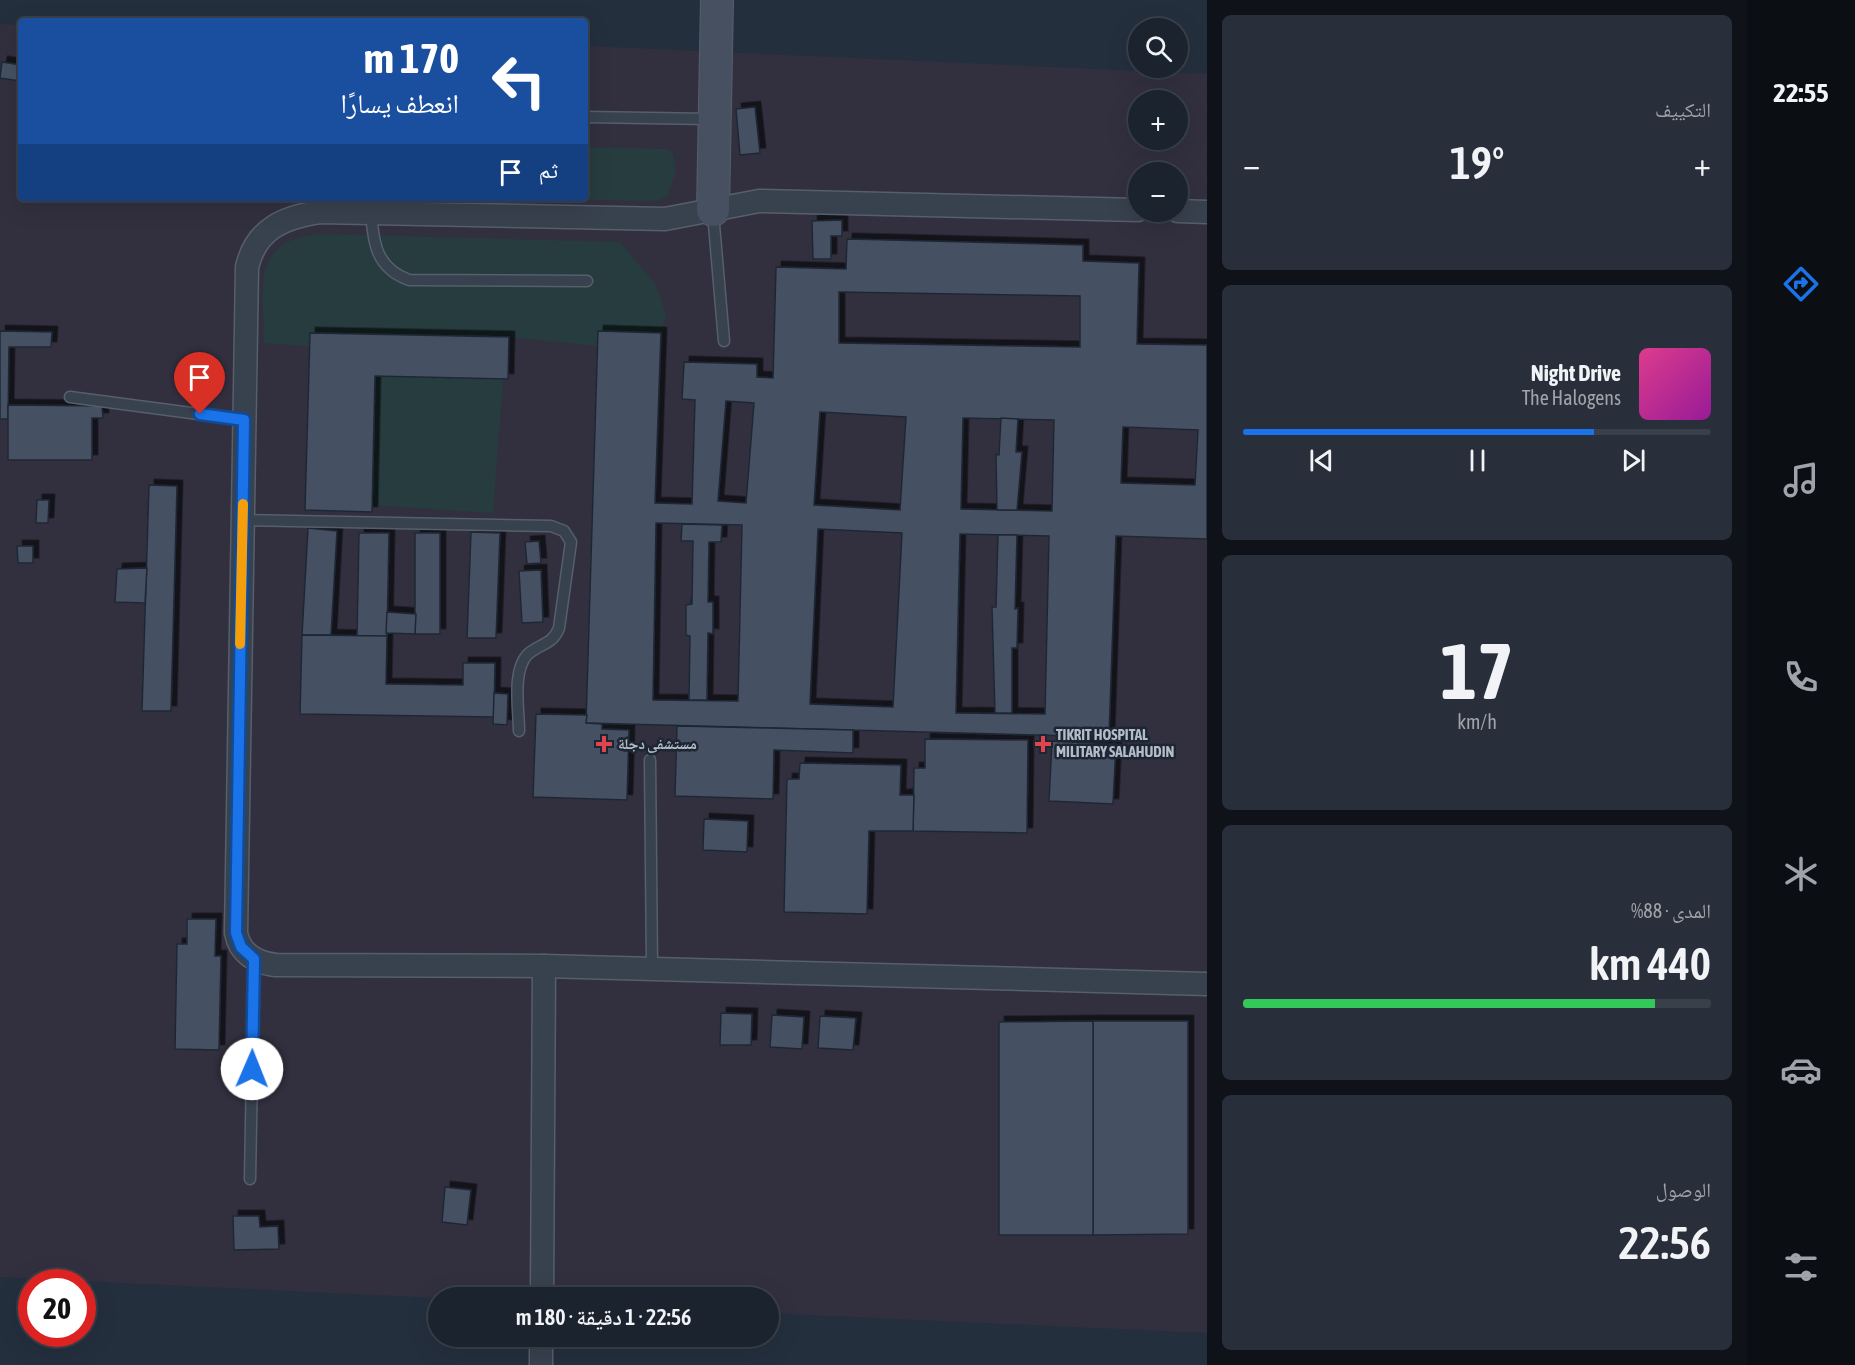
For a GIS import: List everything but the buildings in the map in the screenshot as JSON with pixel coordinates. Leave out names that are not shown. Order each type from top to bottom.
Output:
[{"type":"street","points":[[713,210],[717,0]]},
{"type":"street","points":[[1128,210],[759,201],[665,219],[408,206],[371,213],[303,214],[278,223],[264,234],[253,248],[247,267],[236,933],[241,947],[254,959],[260,963],[276,965],[651,968],[1207,984]]},
{"type":"street","points":[[1188,211],[1207,212]]},
{"type":"street","points":[[542,1287],[544,966]]},
{"type":"street","points":[[541,1347],[541,1365]]},
{"type":"lane","points":[[588,117],[714,119]]},
{"type":"lane","points":[[713,210],[724,341]]},
{"type":"lane","points":[[371,213],[373,234],[382,260],[394,275],[409,280],[587,281]]},
{"type":"lane","points":[[70,397],[244,420]]},
{"type":"lane","points":[[243,520],[560,528],[571,542],[559,628],[553,639],[529,653],[522,664],[519,676],[519,731]]},
{"type":"lane","points":[[650,760],[651,968]]},
{"type":"lane","points":[[250,1179],[254,959]]},
{"type":"shaded area","name":"مستشفى دجلة","points":[[0,24],[18,25],[18,201],[588,201],[588,46],[1128,70],[1128,78],[1188,78],[1188,73],[1207,74],[1207,1333],[779,1314],[779,1287],[428,1287],[428,1298],[96,1282],[96,1269],[18,1269],[18,1278],[0,1277]]},
{"type":"green space","points":[[588,147],[667,149],[673,154],[676,170],[668,196],[657,201],[588,200]]},
{"type":"green space","points":[[315,234],[620,242],[656,285],[666,315],[661,333],[599,331],[598,346],[509,337],[310,333],[309,346],[264,343],[263,288],[270,259],[279,248],[294,239]]},
{"type":"green space","points":[[375,376],[503,379],[493,513],[372,505]]},
{"type":"slow traffic","points":[[240,644],[243,504]]},
{"type":"place","name":"مستشفى دجلة","points":[[604,744]]},
{"type":"place","name":"TIKRIT HOSPITAL MILITARY SALAHUDIN","points":[[1043,744]]},
{"type":"route","points":[[200,414],[244,420],[236,933],[241,947],[254,959],[252,1069]]}]
